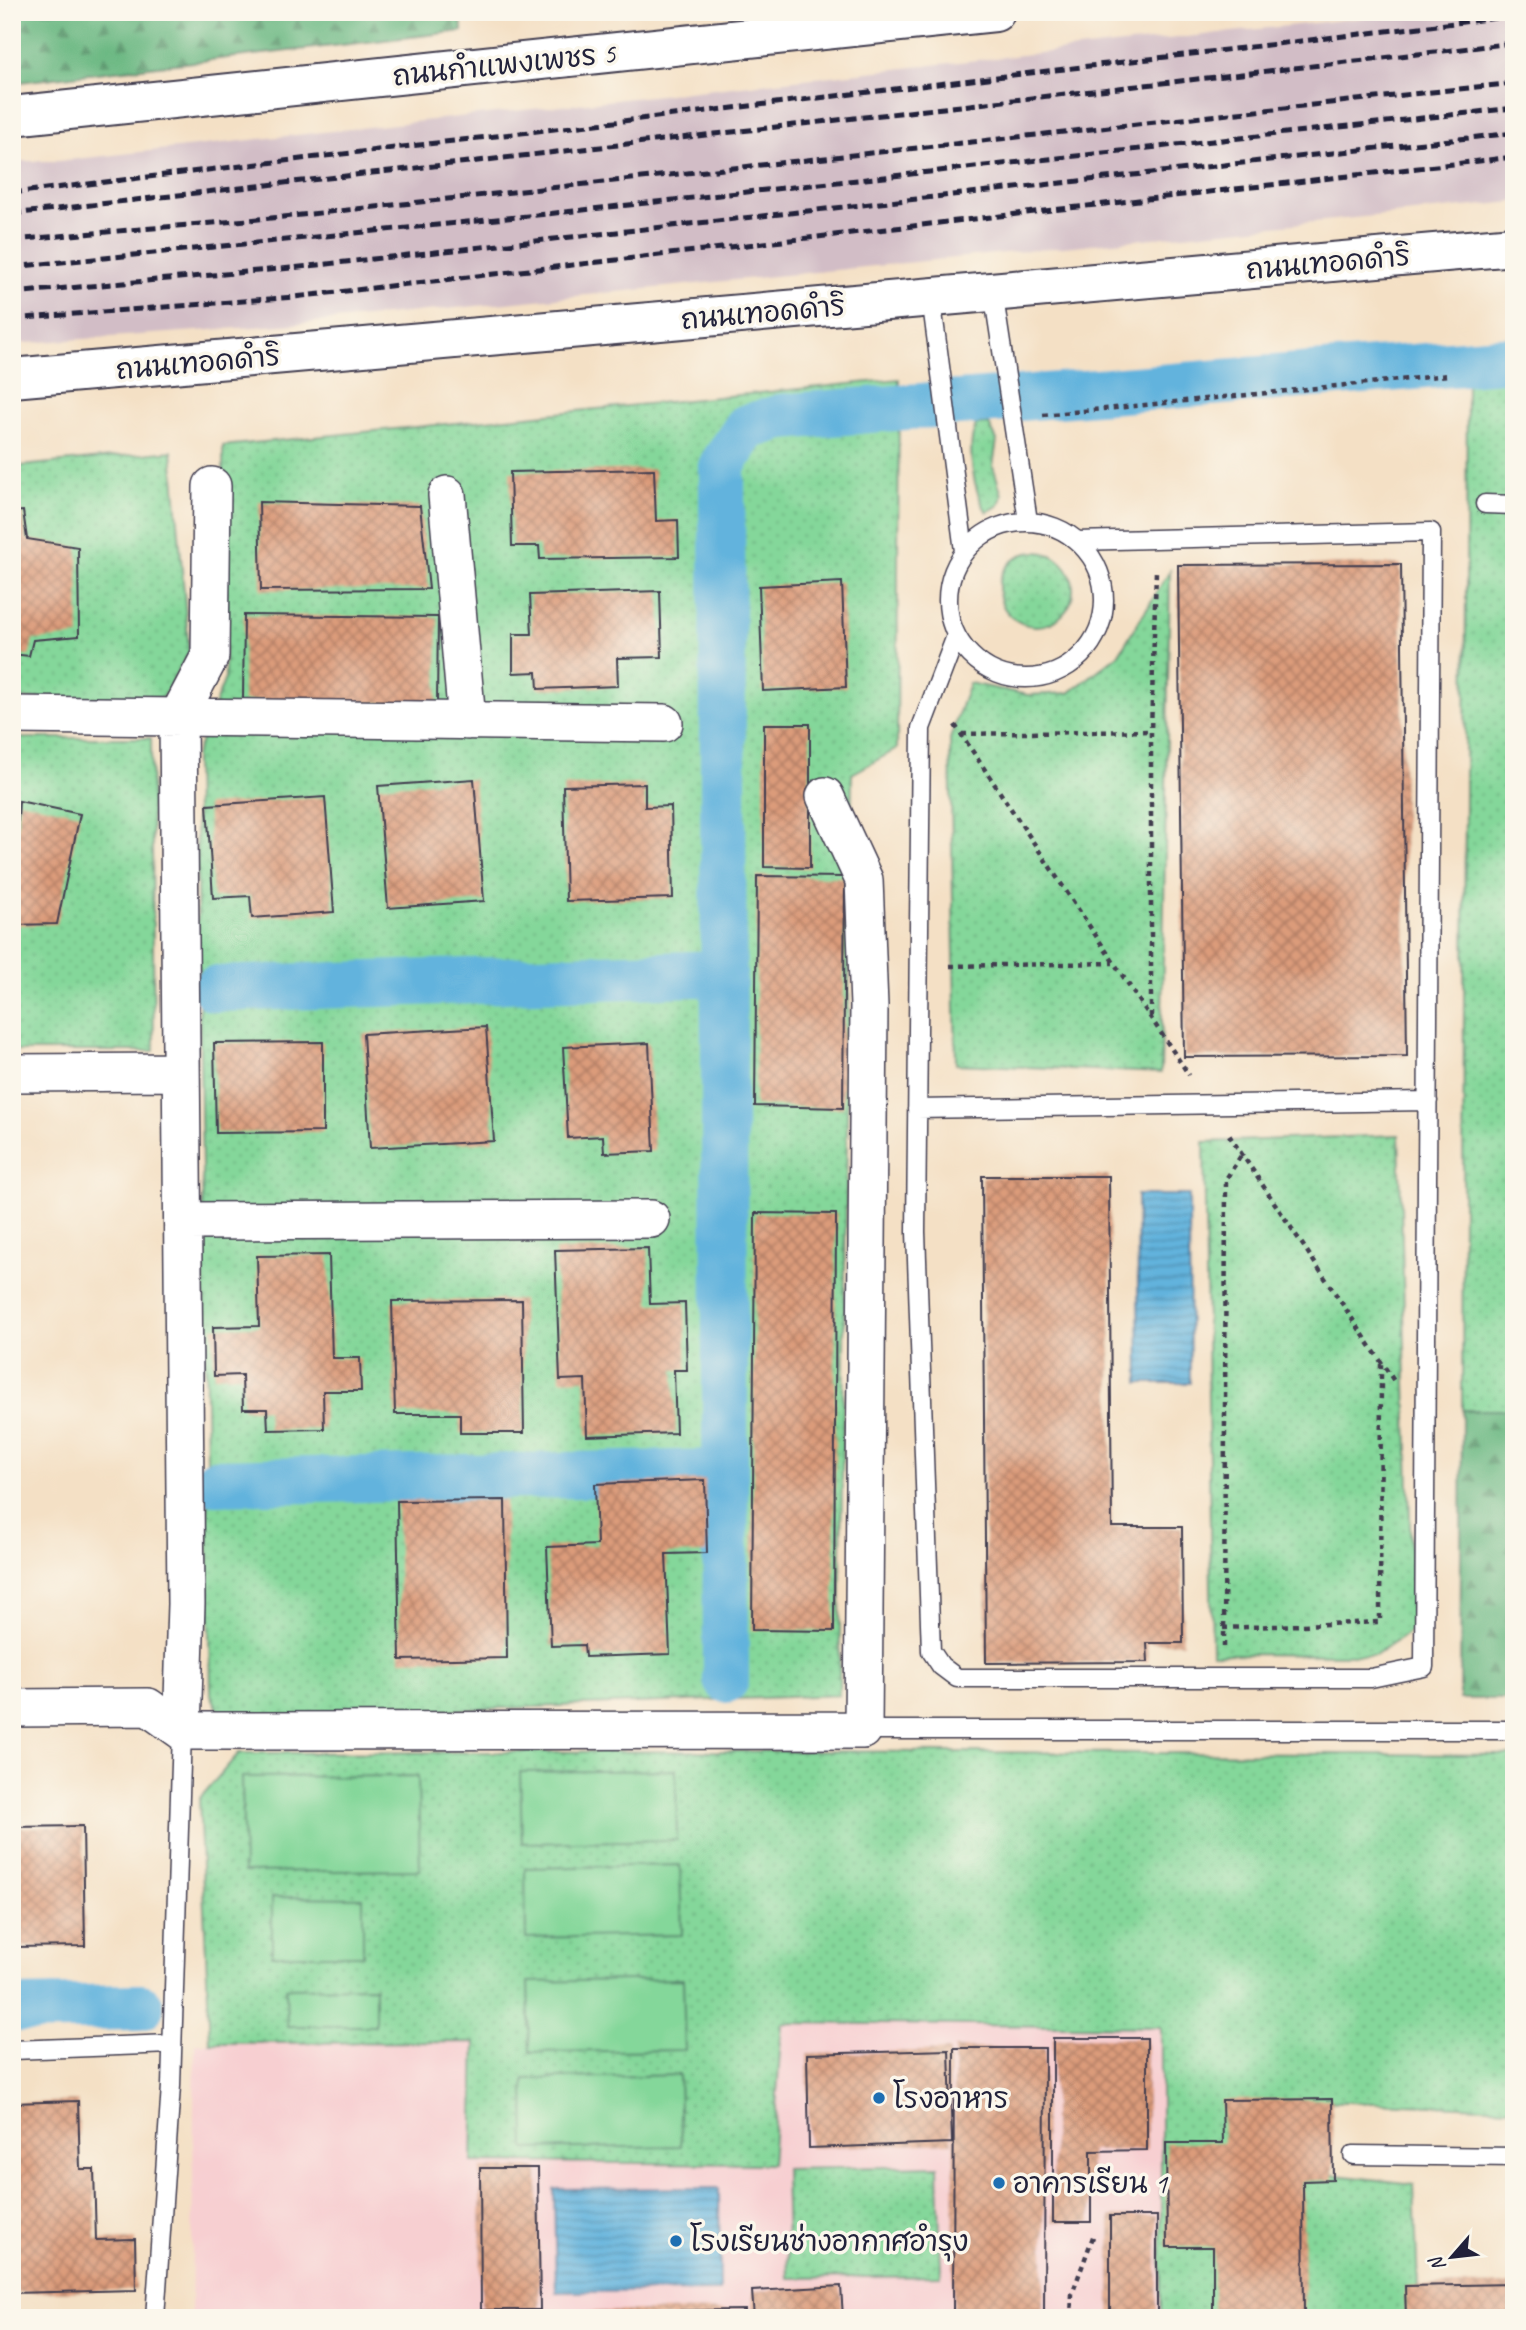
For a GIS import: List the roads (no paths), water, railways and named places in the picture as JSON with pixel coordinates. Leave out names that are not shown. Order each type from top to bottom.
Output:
[{"type":"street","name":"ถนนกำแพงเพชร 5","points":[[12,116],[995,12]]},
{"type":"street","name":"ถนนเทอดดำริ","points":[[12,378],[1514,246]]},
{"type":"street","points":[[182,1731],[186,1604],[178,718],[210,656],[212,486]]},
{"type":"street","points":[[447,495],[467,721]]},
{"type":"street","points":[[12,715],[664,723]]},
{"type":"street","points":[[12,1708],[148,1707],[182,1731],[863,1730],[869,1006],[864,880],[825,796]]},
{"type":"street","points":[[12,1073],[181,1072]]},
{"type":"street","points":[[183,1221],[651,1219]]},
{"type":"lane","points":[[993,291],[1028,521]]},
{"type":"lane","points":[[931,297],[964,551]]},
{"type":"lane","points":[[1485,505],[1514,505]]},
{"type":"lane","points":[[1028,521],[1055,527],[1077,541],[1093,560],[1104,584],[1105,608],[1098,633],[1084,654],[1065,670],[1041,678],[1016,678],[992,671],[971,656],[956,636],[949,614],[948,592],[953,570],[964,551],[982,535],[1004,524],[1028,521]]},
{"type":"lane","points":[[956,636],[921,728],[916,1246],[931,1651],[941,1666],[957,1678],[1371,1678],[1424,1667],[1431,532],[1077,541]]},
{"type":"lane","points":[[917,1109],[1428,1101]]},
{"type":"lane","points":[[863,1730],[1514,1730]]},
{"type":"lane","points":[[155,2318],[172,2044],[182,1731]]},
{"type":"lane","points":[[12,2050],[172,2044]]},
{"type":"lane","points":[[1353,2155],[1514,2157]]},
{"type":"water","points":[[1137,1195],[1189,1195],[1190,1383],[1139,1383]]},
{"type":"water","points":[[719,2188],[720,2291],[556,2292],[554,2189]]},
{"type":"waterway","points":[[726,1680],[722,465],[747,427],[781,417],[1514,359]]},
{"type":"waterway","points":[[215,989],[724,973]]},
{"type":"waterway","points":[[215,1482],[725,1472]]},
{"type":"waterway","points":[[12,2009],[141,2007]]},
{"type":"railway","points":[[12,193],[1514,16]]},
{"type":"railway","points":[[12,214],[1514,43]]},
{"type":"railway","points":[[12,240],[283,217],[1514,83]]},
{"type":"railway","points":[[12,267],[528,216],[1514,108]]},
{"type":"railway","points":[[12,293],[291,268],[1514,133]]},
{"type":"railway","points":[[12,319],[294,297],[1514,157]]},
{"type":"place","name":"โรงอาหาร","points":[[879,2098]]},
{"type":"place","name":"อาคารเรียน 1","points":[[999,2183]]},
{"type":"place","name":"โรงเรียนช่างอากาศอำรุง","points":[[676,2241]]}]
